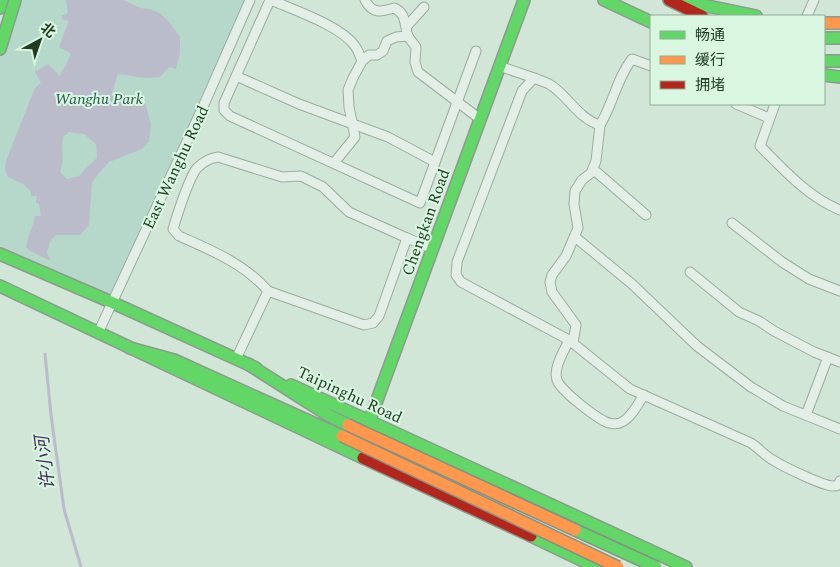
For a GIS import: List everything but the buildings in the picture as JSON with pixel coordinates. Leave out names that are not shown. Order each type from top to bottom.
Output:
[{"type":"main road","points":[[0,49],[15,0]]},
{"type":"main road","name":"Chengkan Road","points":[[354,454],[370,421],[524,0]]},
{"type":"main road","points":[[604,0],[650,22]]},
{"type":"main road","points":[[669,0],[700,15]]},
{"type":"main road","points":[[678,0],[751,15]]},
{"type":"main road","points":[[825,23],[840,23]]},
{"type":"main road","points":[[825,38],[840,38]]},
{"type":"main road","points":[[825,61],[840,61]]},
{"type":"main road","points":[[825,75],[840,76]]},
{"type":"main road","name":"Taipinghu Road","points":[[0,254],[248,364],[686,567]]},
{"type":"main road","points":[[0,286],[98,334],[596,567]]},
{"type":"main road","points":[[130,348],[174,360],[342,436],[618,567]]},
{"type":"main road","points":[[248,364],[328,415],[348,425],[656,567]]},
{"type":"street","name":"East Wanghu Road","points":[[98,334],[250,0]]},
{"type":"street","points":[[362,60],[355,46],[342,34],[323,22],[271,0],[224,103],[224,110],[230,116],[420,203],[476,51]]},
{"type":"street","points":[[365,0],[374,11],[382,12],[396,4],[402,13],[407,31],[416,47],[415,62],[418,72],[480,119]]},
{"type":"street","points":[[807,15],[814,0]]},
{"type":"street","points":[[334,163],[355,137],[349,107],[348,90],[362,60],[369,55],[377,55],[383,51],[387,41],[407,31],[424,8]]},
{"type":"street","points":[[644,395],[629,417],[621,423],[614,424],[604,421],[565,391],[557,381],[556,370],[571,342],[576,325],[552,292],[550,282],[552,275],[566,256],[575,237],[578,228],[574,204],[575,191],[582,180],[593,169],[596,161],[600,125],[607,113],[626,66],[632,59],[650,66]]},
{"type":"street","points":[[499,66],[550,84],[577,110],[594,123],[600,125]]},
{"type":"street","points":[[236,76],[299,104],[388,137],[435,162]]},
{"type":"street","points":[[534,78],[522,90],[457,262],[456,274],[461,282],[571,342],[630,389],[752,443],[771,460],[816,481],[833,486],[838,485],[840,482]]},
{"type":"street","points":[[738,105],[769,118]]},
{"type":"street","points":[[774,105],[760,146],[806,189],[825,204],[840,210]]},
{"type":"street","points":[[407,238],[379,316],[373,323],[364,325],[268,291],[232,261],[179,236],[173,228],[196,169],[212,158],[218,157],[282,177],[302,176],[323,187],[349,212],[432,249]]},
{"type":"street","points":[[593,169],[646,215]]},
{"type":"street","points":[[732,222],[782,262],[809,278],[840,291]]},
{"type":"street","points":[[575,237],[632,284],[697,346],[751,387],[783,406],[840,429]]},
{"type":"street","points":[[690,272],[739,312],[759,321],[787,338],[840,362]]},
{"type":"street","points":[[236,359],[268,291]]},
{"type":"street","points":[[806,415],[828,358]]},
{"type":"green space","name":"Wanghu Park","points":[[15,0],[250,0],[111,302],[0,254],[0,49]]},
{"type":"shaded area","points":[[66,0],[124,0],[140,8],[150,9],[160,13],[180,37],[180,53],[176,69],[169,67],[160,77],[146,78],[118,74],[111,96],[145,103],[151,125],[149,141],[142,149],[109,162],[99,173],[92,183],[89,225],[80,235],[56,235],[50,242],[47,253],[51,261],[30,251],[26,247],[35,216],[41,216],[39,204],[36,203],[37,196],[31,196],[31,192],[23,184],[8,177],[5,169],[6,161],[35,88],[41,83],[35,72],[48,64],[60,76],[71,54],[59,47],[69,21],[62,19],[62,15],[68,14]],"holes":[[[69,132],[84,134],[96,144],[97,158],[79,176],[67,179],[60,172],[63,137]]]},
{"type":"waterway","name":"许小河","points":[[45,354],[64,509],[81,567]]},
{"type":"traffic: fast","points":[[0,8],[2,0]]},
{"type":"traffic: fast","points":[[0,49],[15,0]]},
{"type":"traffic: fast","points":[[366,430],[524,0]]},
{"type":"traffic: fast","points":[[604,0],[650,22]]},
{"type":"traffic: fast","points":[[678,0],[751,15]]},
{"type":"traffic: fast","points":[[825,38],[840,38]]},
{"type":"traffic: fast","points":[[825,61],[840,61]]},
{"type":"traffic: fast","points":[[825,75],[840,77]]},
{"type":"traffic: fast","points":[[0,254],[256,368]]},
{"type":"traffic: fast","points":[[0,286],[363,458]]},
{"type":"traffic: fast","points":[[130,348],[174,360],[342,436]]},
{"type":"traffic: fast","points":[[248,364],[328,415],[348,425]]},
{"type":"traffic: fast","points":[[291,385],[686,567]]},
{"type":"traffic: fast","points":[[575,530],[656,567]]},
{"type":"traffic: fast","points":[[531,536],[596,567]]},
{"type":"traffic: slow","points":[[825,23],[840,23]]},
{"type":"traffic: slow","points":[[348,425],[575,530]]},
{"type":"traffic: slow","points":[[342,436],[618,567]]},
{"type":"traffic: jam","points":[[669,0],[700,15]]},
{"type":"traffic: jam","points":[[363,458],[531,536]]}]
